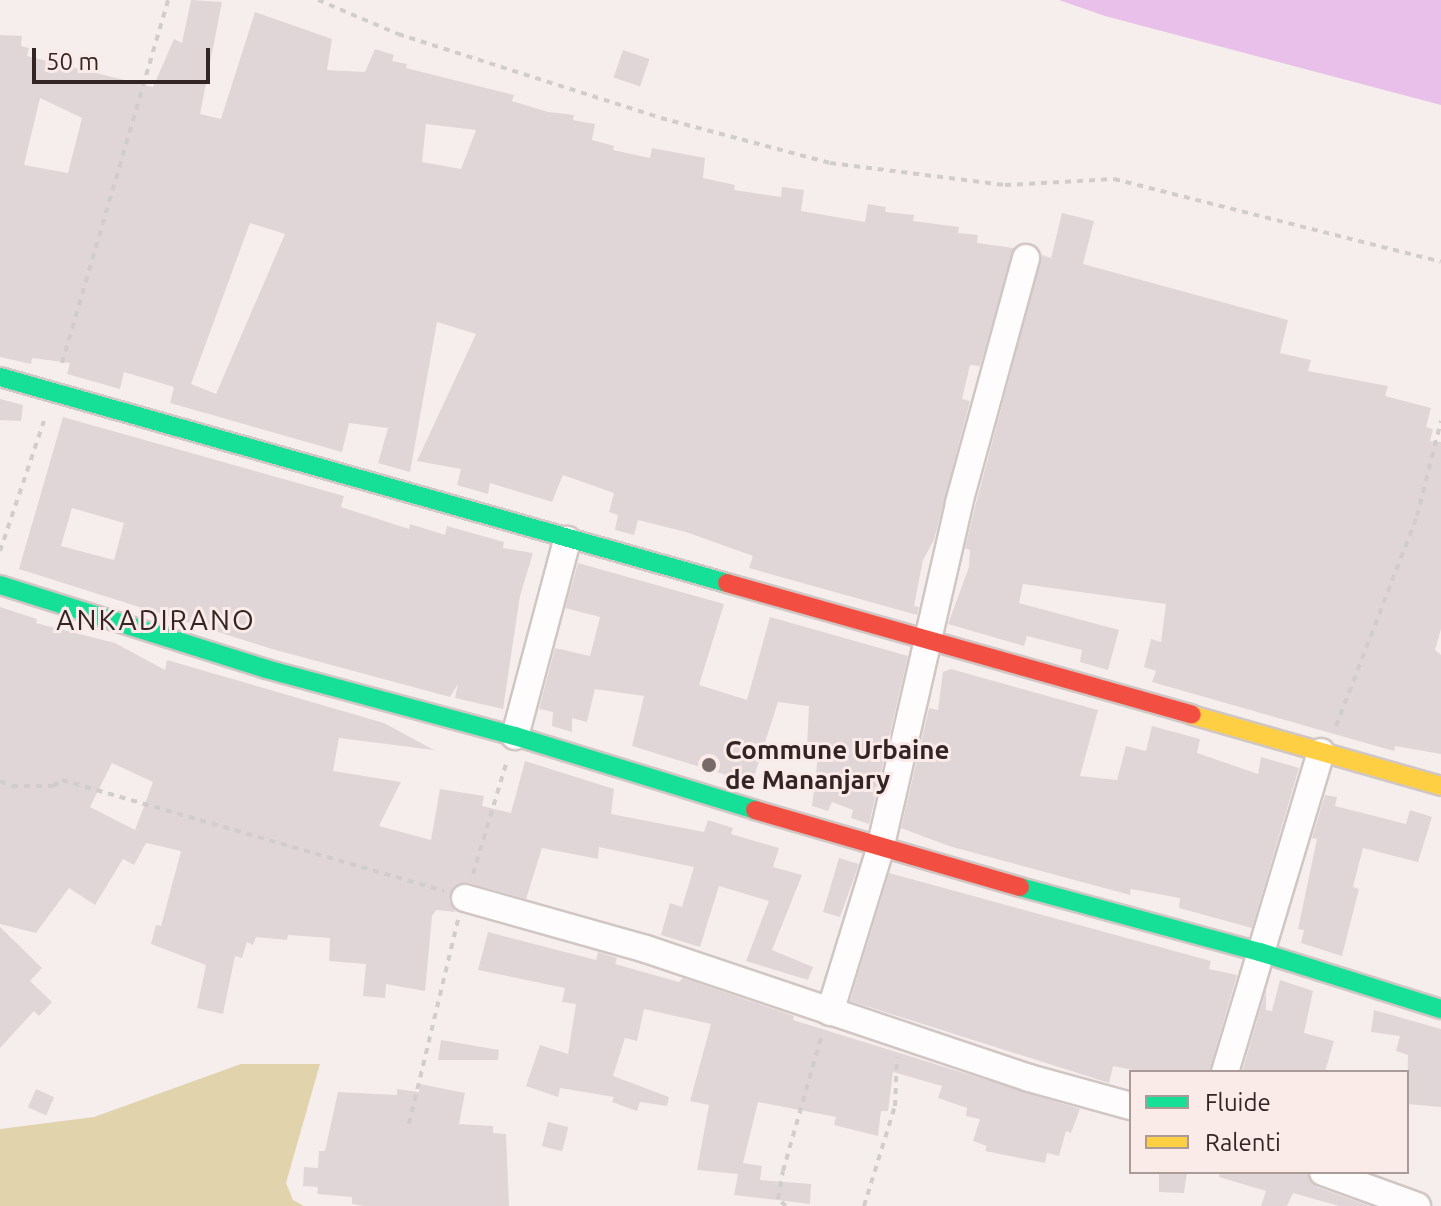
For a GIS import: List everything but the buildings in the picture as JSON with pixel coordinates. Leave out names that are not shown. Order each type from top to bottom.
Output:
[{"type":"street","points":[[830,1012],[880,849],[930,641],[959,503],[1026,258]]},
{"type":"street","points":[[0,377],[1441,786]]},
{"type":"street","points":[[515,736],[567,540]]},
{"type":"street","points":[[0,585],[266,669],[515,736],[880,849],[1260,952],[1441,1009]]},
{"type":"street","points":[[1226,1070],[1321,752]]},
{"type":"street","points":[[465,898],[646,949],[830,1012],[1129,1105]]},
{"type":"street","points":[[1329,1174],[1417,1206]]},
{"type":"path","points":[[0,551],[54,391],[168,0]]},
{"type":"path","points":[[318,0],[398,34],[661,118],[830,163],[1005,185],[1114,179],[1441,262]]},
{"type":"path","points":[[1321,752],[1350,694],[1397,562],[1404,553],[1441,421]]},
{"type":"path","points":[[409,1124],[442,969],[515,736]]},
{"type":"path","points":[[0,781],[12,786],[53,786],[62,780],[465,898]]},
{"type":"path","points":[[786,1206],[778,1199],[783,1171],[830,1012]]},
{"type":"path","points":[[864,1206],[895,1106],[898,1034]]},
{"type":"shaded area","points":[[1059,0],[1441,0],[1441,105],[1105,16]]},
{"type":"shaded area","points":[[241,1064],[320,1064],[286,1183],[293,1200],[304,1206],[0,1206],[0,1129],[94,1117]]},
{"type":"traffic: fast","points":[[0,377],[727,583]]},
{"type":"traffic: fast","points":[[0,585],[266,669],[515,736],[755,810]]},
{"type":"traffic: fast","points":[[1020,887],[1260,952],[1441,1009]]},
{"type":"traffic: slow","points":[[1192,715],[1441,786]]},
{"type":"traffic: jam","points":[[727,583],[1192,715]]},
{"type":"traffic: jam","points":[[755,810],[1020,887]]},
{"type":"place","name":"Commune Urbaine de Mananjary","points":[[709,765]]},
{"type":"district","name":"ANKADIRANO","points":[[156,620]]}]
